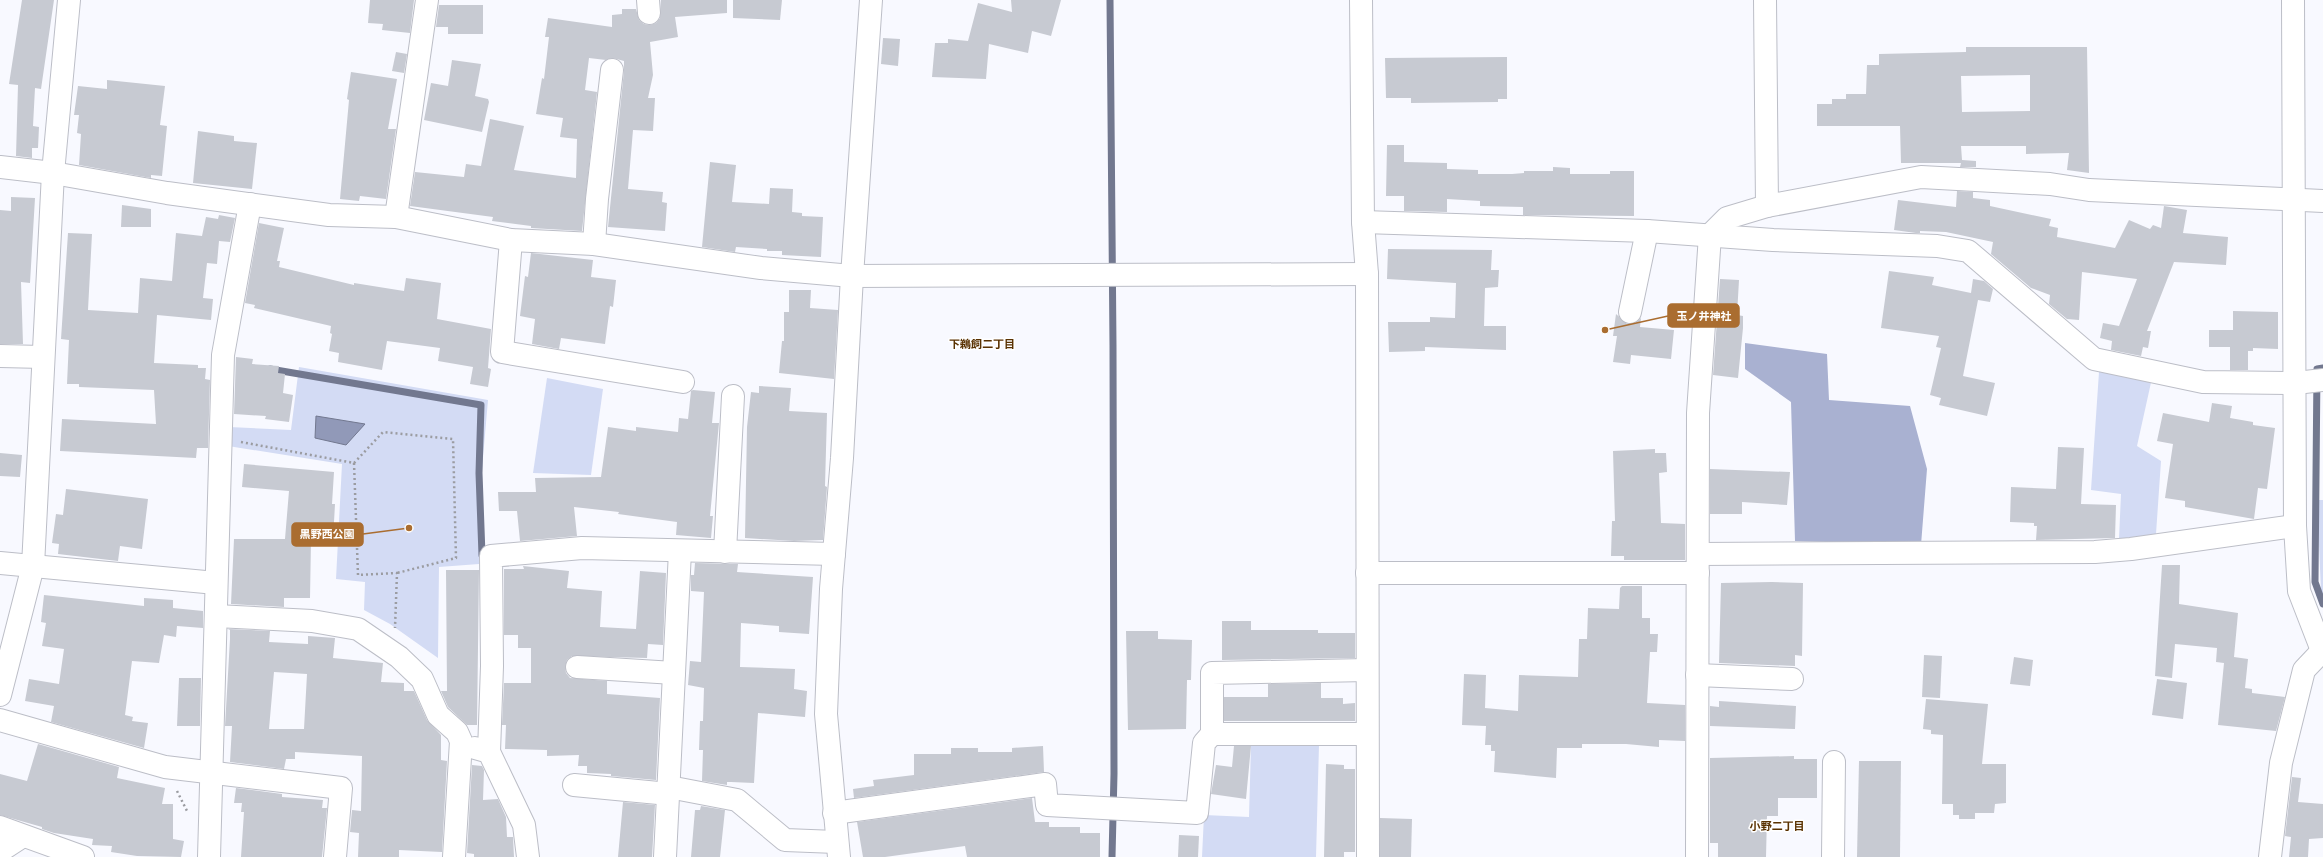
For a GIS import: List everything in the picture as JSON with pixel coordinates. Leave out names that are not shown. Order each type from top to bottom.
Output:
[{"type":"street","points":[[0,695],[33,566],[52,173],[69,0]]},
{"type":"street","points":[[396,217],[427,0]]},
{"type":"street","points":[[574,786],[669,791],[737,800],[785,840],[838,849],[826,714],[834,554],[842,458],[870,0]]},
{"type":"street","points":[[1361,0],[1363,222],[1367,274],[1368,857]]},
{"type":"street","points":[[1765,0],[1767,206]]},
{"type":"street","points":[[2270,857],[2281,763],[2304,670],[2323,652],[2299,591],[2295,526],[2296,383],[2293,201],[2293,0]]},
{"type":"street","points":[[594,244],[597,199],[612,70]]},
{"type":"street","points":[[0,167],[52,173],[167,193],[329,215],[396,217],[510,240],[594,244],[761,268],[852,276],[1367,274]]},
{"type":"street","points":[[1697,857],[1698,413],[1710,235],[1726,218],[1767,206],[1921,177],[2050,184],[2089,190],[2293,201],[2323,201]]},
{"type":"street","points":[[209,857],[210,772],[223,355],[250,204]]},
{"type":"street","points":[[1363,222],[1710,235],[1773,240],[1937,246],[1968,251],[2094,358],[2203,382],[2296,383],[2323,380]]},
{"type":"street","points":[[1630,312],[1647,232]]},
{"type":"street","points":[[510,240],[502,352],[683,382]]},
{"type":"street","points":[[0,356],[43,357]]},
{"type":"street","points":[[725,552],[733,396]]},
{"type":"street","points":[[1368,572],[2095,552],[2131,549],[2295,526]]},
{"type":"street","points":[[528,857],[524,825],[489,752],[492,666],[491,556],[582,548],[834,554]]},
{"type":"street","points":[[665,857],[680,551]]},
{"type":"street","points":[[0,563],[216,583]]},
{"type":"street","points":[[216,616],[312,621],[358,629],[399,657],[422,679],[438,716],[457,732],[460,744],[454,857]]},
{"type":"street","points":[[577,668],[674,672]]},
{"type":"street","points":[[834,813],[1045,784],[1047,805],[1197,813],[1204,743],[1212,734],[1212,673],[1367,670]]},
{"type":"street","points":[[1697,675],[1792,679]]},
{"type":"street","points":[[0,720],[165,767],[341,788],[335,857]]},
{"type":"street","points":[[1212,734],[1368,734]]},
{"type":"street","points":[[460,744],[489,752]]},
{"type":"street","points":[[1833,857],[1834,762]]},
{"type":"street","points":[[0,827],[83,857]]},
{"type":"street","points":[[0,850],[23,836]]},
{"type":"path","points":[[383,432],[453,439],[456,558],[397,573],[358,575],[354,463],[383,432]]},
{"type":"path","points":[[221,439],[354,463]]},
{"type":"path","points":[[395,633],[397,573]]},
{"type":"shaded area","points":[[1745,343],[1827,354],[1829,400],[1910,406],[1927,469],[1921,545],[1795,541],[1791,402],[1745,369]]},
{"type":"shaded area","points":[[299,367],[488,400],[480,492],[479,564],[439,567],[438,658],[390,624],[364,610],[365,582],[336,579],[342,464],[228,446],[229,427],[291,430]]},
{"type":"shaded area","points":[[2099,372],[2152,378],[2137,446],[2161,461],[2156,534],[2119,539],[2121,494],[2091,490]]},
{"type":"shaded area","points":[[547,378],[603,389],[591,475],[533,473]]},
{"type":"shaded area","points":[[316,416],[365,424],[346,445],[315,438]]},
{"type":"shaded area","points":[[2317,500],[2323,500],[2323,597],[2321,591]]},
{"type":"shaded area","points":[[1251,745],[1319,745],[1316,857],[1202,857],[1204,815],[1249,817]]},
{"type":"building","points":[[22,0],[54,0],[41,89],[35,88],[33,126],[39,127],[38,148],[32,148],[32,158],[16,156],[18,85],[9,84]]},
{"type":"building","points":[[370,0],[414,0],[410,33],[382,30],[383,24],[368,23]]},
{"type":"building","points":[[661,0],[727,0],[727,13],[675,17],[678,37],[650,42],[653,75],[648,98],[655,98],[653,131],[633,130],[628,189],[663,192],[662,202],[667,203],[665,231],[608,227],[624,71],[624,61],[613,58],[606,60],[589,58],[585,90],[597,92],[582,231],[531,228],[531,226],[492,221],[493,217],[410,206],[415,172],[464,177],[466,164],[481,166],[490,119],[524,126],[514,170],[576,178],[577,139],[560,137],[563,118],[536,114],[542,78],[544,79],[549,37],[545,37],[548,18],[612,27],[612,15],[622,14],[622,9],[636,9],[639,20],[644,24],[650,25],[656,23],[660,18]]},
{"type":"building","points":[[733,0],[782,0],[780,20],[733,18]]},
{"type":"building","points":[[1011,0],[1061,0],[1051,36],[1032,31],[1028,53],[989,44],[986,79],[932,77],[935,43],[948,43],[948,39],[968,41],[978,3],[1012,12]]},
{"type":"building","points":[[439,5],[483,5],[483,34],[448,34],[448,27],[436,27]]},
{"type":"building","points":[[883,38],[900,39],[898,66],[881,64]]},
{"type":"building","points":[[1966,47],[2087,47],[2089,173],[2067,170],[2069,153],[2026,154],[2026,146],[1961,146],[1962,160],[1976,161],[1976,167],[1960,167],[1961,163],[1901,163],[1900,126],[1817,126],[1817,104],[1832,104],[1832,99],[1846,99],[1846,94],[1866,94],[1867,65],[1879,65],[1879,54],[1966,52]],"holes":[[[2030,75],[2030,111],[1962,112],[1961,76]]]},
{"type":"building","points":[[396,52],[407,54],[404,73],[392,71]]},
{"type":"building","points":[[1507,57],[1507,99],[1498,99],[1498,102],[1411,103],[1411,98],[1386,98],[1385,58]]},
{"type":"building","points":[[452,60],[481,64],[475,96],[488,99],[489,102],[482,132],[424,120],[431,83],[448,86]]},
{"type":"building","points":[[351,72],[397,79],[388,129],[396,129],[386,199],[360,196],[359,201],[340,199],[349,100],[347,99]]},
{"type":"building","points":[[107,80],[165,86],[160,125],[167,126],[162,176],[151,175],[151,178],[79,165],[81,134],[77,133],[79,115],[74,115],[78,86],[107,89]]},
{"type":"building","points":[[198,131],[234,136],[234,141],[257,143],[252,189],[193,183]]},
{"type":"building","points":[[1387,145],[1404,145],[1404,162],[1447,163],[1447,169],[1478,170],[1478,174],[1512,174],[1524,173],[1524,171],[1553,171],[1553,167],[1570,168],[1570,174],[1610,174],[1610,171],[1634,171],[1634,216],[1523,215],[1523,207],[1480,206],[1480,201],[1447,199],[1447,212],[1404,211],[1404,196],[1386,196]]},
{"type":"building","points":[[710,162],[736,165],[732,202],[769,204],[770,188],[793,189],[792,212],[802,213],[802,216],[823,217],[821,257],[782,255],[782,251],[767,251],[767,249],[736,247],[735,252],[702,247]]},
{"type":"building","points":[[1957,191],[1973,192],[1973,198],[1990,200],[1990,206],[2051,219],[2049,226],[2058,228],[2057,237],[2115,248],[2129,220],[2150,229],[2153,225],[2161,228],[2164,206],[2187,210],[2183,233],[2228,237],[2226,265],[2174,262],[2147,331],[2151,331],[2148,348],[2143,347],[2141,356],[2111,350],[2112,341],[2100,338],[2103,323],[2119,326],[2137,279],[2082,272],[2079,320],[2067,319],[2049,304],[2050,295],[2031,288],[1991,254],[1993,242],[1946,232],[1920,231],[1920,233],[1916,233],[1894,230],[1898,200],[1956,207]]},
{"type":"building","points":[[11,197],[35,198],[30,283],[21,282],[23,344],[0,344],[0,210],[11,211]]},
{"type":"building","points":[[122,205],[151,209],[151,227],[121,227]]},
{"type":"building","points":[[219,215],[235,218],[230,242],[219,241],[217,264],[207,263],[203,298],[213,299],[211,320],[157,315],[154,363],[198,365],[198,368],[206,368],[205,379],[210,380],[208,448],[197,448],[196,458],[60,451],[62,419],[156,424],[154,390],[79,387],[79,384],[67,384],[69,340],[61,339],[68,233],[92,234],[88,310],[138,313],[140,278],[172,281],[176,233],[202,236],[206,217],[218,219]]},
{"type":"building","points":[[259,223],[284,228],[277,261],[280,261],[279,267],[354,285],[354,283],[404,291],[406,278],[441,283],[437,319],[491,329],[488,368],[491,369],[488,387],[470,384],[473,367],[438,361],[440,348],[387,341],[382,370],[338,362],[339,353],[329,351],[332,334],[330,333],[331,326],[254,308],[255,305],[245,303]]},
{"type":"building","points":[[1388,249],[1492,250],[1491,270],[1499,270],[1498,287],[1485,288],[1484,326],[1506,326],[1506,350],[1425,347],[1425,351],[1389,352],[1388,322],[1430,322],[1430,317],[1455,318],[1456,283],[1387,279]]},
{"type":"building","points":[[531,253],[593,260],[591,277],[616,280],[613,307],[610,306],[605,344],[561,338],[559,349],[532,344],[535,319],[520,316],[525,276],[528,277]]},
{"type":"building","points":[[1889,271],[1934,277],[1932,285],[1971,293],[1973,279],[1984,281],[1993,289],[1990,302],[1978,300],[1963,376],[1995,383],[1987,416],[1939,405],[1941,398],[1930,395],[1941,348],[1936,347],[1939,336],[1881,328]]},
{"type":"building","points":[[1720,279],[1739,280],[1737,315],[1743,316],[1743,328],[1738,378],[1713,375]]},
{"type":"building","points":[[789,290],[811,290],[810,308],[838,310],[834,379],[779,373],[782,341],[784,341],[784,312],[789,312]]},
{"type":"building","points":[[2233,311],[2278,312],[2278,349],[2253,348],[2253,351],[2248,351],[2248,370],[2230,370],[2230,347],[2209,347],[2209,330],[2233,330]]},
{"type":"building","points":[[1616,314],[1627,324],[1634,324],[1641,318],[1640,327],[1674,330],[1671,359],[1631,355],[1630,364],[1613,362],[1617,336],[1613,336]]},
{"type":"building","points":[[236,357],[253,359],[252,364],[279,366],[278,373],[285,374],[283,393],[293,395],[289,422],[265,419],[266,416],[234,414]]},
{"type":"building","points":[[759,386],[791,388],[789,411],[827,413],[825,486],[827,487],[823,540],[794,541],[745,538],[747,427],[751,392],[759,393]]},
{"type":"building","points":[[691,391],[715,392],[712,423],[719,423],[710,516],[713,516],[711,538],[676,535],[677,522],[618,514],[619,512],[574,507],[577,536],[520,541],[517,511],[499,511],[498,492],[536,492],[535,478],[601,477],[608,427],[636,431],[636,427],[678,432],[679,418],[688,419]]},
{"type":"building","points":[[2212,403],[2232,406],[2230,418],[2253,422],[2253,425],[2275,428],[2267,489],[2258,488],[2254,519],[2185,507],[2185,501],[2165,498],[2173,444],[2157,441],[2163,413],[2209,422]]},
{"type":"building","points":[[2058,447],[2084,448],[2081,504],[2116,505],[2115,538],[2036,540],[2037,526],[2034,526],[2034,523],[2010,522],[2011,487],[2056,489]]},
{"type":"building","points":[[1655,449],[1655,453],[1666,453],[1667,472],[1659,473],[1661,523],[1685,524],[1685,560],[1624,560],[1624,556],[1611,556],[1612,521],[1615,521],[1613,451]]},
{"type":"building","points":[[0,453],[22,455],[20,477],[0,476]]},
{"type":"building","points":[[244,464],[334,472],[332,504],[335,504],[333,540],[311,539],[310,598],[284,598],[284,607],[231,604],[234,539],[285,539],[289,491],[242,487]]},
{"type":"building","points":[[1710,469],[1790,472],[1787,505],[1742,502],[1742,514],[1710,514]]},
{"type":"building","points":[[66,489],[148,499],[142,549],[120,546],[118,561],[58,554],[59,544],[52,543],[56,514],[63,515]]},
{"type":"building","points":[[695,563],[738,564],[737,572],[813,577],[809,634],[779,632],[779,626],[741,623],[740,667],[795,669],[794,689],[807,691],[805,717],[758,713],[754,783],[727,782],[727,785],[702,781],[703,750],[699,750],[700,721],[703,721],[704,688],[688,685],[690,661],[701,662],[704,592],[691,591],[691,575],[694,575]]},
{"type":"building","points":[[2162,565],[2180,565],[2179,604],[2238,613],[2234,657],[2248,659],[2245,688],[2252,689],[2252,693],[2285,697],[2276,731],[2218,725],[2224,663],[2216,662],[2217,648],[2175,644],[2172,678],[2155,676]]},
{"type":"building","points":[[523,566],[569,571],[567,588],[602,591],[600,627],[636,629],[640,571],[666,573],[663,645],[648,644],[647,658],[572,656],[567,660],[565,667],[566,673],[570,678],[607,681],[607,694],[660,698],[656,780],[611,776],[611,774],[587,773],[587,766],[578,766],[579,755],[547,756],[547,750],[505,749],[506,725],[502,725],[504,683],[531,683],[531,648],[518,648],[518,635],[504,635],[504,569],[524,569]]},
{"type":"building","points":[[446,570],[479,570],[477,725],[467,725],[448,707],[441,691],[447,691]]},
{"type":"building","points":[[1721,583],[1803,583],[1802,656],[1795,655],[1795,666],[1719,663]]},
{"type":"building","points":[[1622,586],[1642,586],[1642,618],[1650,618],[1650,634],[1658,634],[1657,652],[1650,652],[1647,703],[1685,705],[1685,741],[1659,740],[1659,747],[1626,744],[1582,744],[1582,748],[1557,748],[1556,778],[1494,772],[1495,751],[1491,751],[1491,745],[1485,745],[1486,726],[1462,725],[1464,674],[1486,675],[1485,708],[1518,711],[1519,675],[1578,677],[1579,639],[1587,639],[1588,608],[1619,609],[1620,588]]},
{"type":"building","points":[[44,595],[144,606],[144,598],[173,600],[173,608],[203,611],[203,628],[177,626],[176,637],[164,635],[159,663],[132,661],[125,715],[133,717],[132,721],[148,723],[144,748],[51,722],[54,706],[25,701],[29,679],[59,684],[64,649],[42,646],[46,623],[41,622]]},
{"type":"building","points":[[1222,621],[1251,621],[1251,630],[1318,630],[1318,633],[1355,633],[1355,658],[1222,660]]},
{"type":"building","points":[[228,629],[270,631],[269,642],[308,644],[308,636],[335,638],[333,658],[383,663],[381,682],[404,683],[404,691],[414,691],[427,720],[441,735],[441,760],[447,761],[442,852],[399,850],[399,857],[358,857],[359,833],[350,832],[352,810],[361,811],[362,756],[295,752],[295,759],[286,759],[284,769],[230,762],[232,726],[225,726],[230,630]],"holes":[[[274,672],[307,674],[304,729],[269,729]]]},
{"type":"building","points":[[1126,631],[1158,631],[1158,639],[1192,640],[1191,680],[1187,680],[1186,729],[1128,730]]},
{"type":"building","points":[[1924,655],[1942,656],[1940,698],[1922,697]]},
{"type":"building","points":[[2014,657],[2033,660],[2030,686],[2010,684]]},
{"type":"building","points":[[179,678],[201,678],[200,726],[177,726]]},
{"type":"building","points":[[2157,679],[2187,683],[2183,719],[2152,715]]},
{"type":"building","points":[[1321,683],[1321,698],[1343,698],[1343,704],[1355,703],[1355,721],[1224,721],[1224,697],[1268,697],[1268,684]]},
{"type":"building","points":[[1926,699],[1988,704],[1982,764],[2006,764],[2006,803],[1995,804],[1994,813],[1975,813],[1975,819],[1959,819],[1959,815],[1953,815],[1953,804],[1942,804],[1943,735],[1931,734],[1931,730],[1923,729]]},
{"type":"building","points":[[1719,701],[1796,706],[1795,729],[1710,726],[1710,706],[1719,707]]},
{"type":"building","points":[[38,744],[119,767],[117,778],[165,788],[162,804],[173,804],[173,839],[184,841],[181,857],[137,856],[111,852],[112,846],[92,845],[93,839],[54,833],[42,829],[42,827],[0,815],[0,774],[27,781]]},
{"type":"building","points":[[1043,746],[1044,772],[854,798],[853,789],[874,786],[873,780],[914,775],[914,754],[951,754],[951,748],[978,748],[978,752],[1012,752],[1012,748]]},
{"type":"building","points":[[1234,746],[1251,746],[1246,799],[1211,794],[1216,765],[1232,767]]},
{"type":"building","points":[[1794,756],[1794,759],[1817,759],[1817,798],[1778,798],[1778,816],[1767,816],[1766,857],[1718,857],[1718,843],[1710,843],[1710,758]]},
{"type":"building","points":[[1859,761],[1901,761],[1900,857],[1857,857]]},
{"type":"building","points":[[1326,764],[1344,765],[1344,769],[1355,769],[1355,852],[1344,852],[1344,857],[1324,857]]},
{"type":"building","points":[[472,765],[482,766],[484,770],[483,800],[498,799],[506,817],[507,837],[513,837],[514,857],[474,857],[474,854],[467,853]]},
{"type":"building","points":[[2292,777],[2301,778],[2298,802],[2323,804],[2323,838],[2309,839],[2308,857],[2289,857],[2291,837],[2285,836]]},
{"type":"building","points":[[236,788],[282,794],[282,797],[323,800],[322,808],[327,808],[322,857],[241,857],[244,812],[241,812],[242,803],[234,803]]},
{"type":"building","points":[[1032,798],[1035,822],[1049,822],[1049,827],[1080,827],[1080,833],[1100,833],[1100,857],[967,857],[965,846],[885,857],[863,857],[857,822]]},
{"type":"building","points":[[623,802],[655,805],[652,857],[618,857]]},
{"type":"building","points":[[701,806],[725,810],[720,857],[691,857],[695,810],[700,810]]},
{"type":"building","points":[[1380,818],[1412,819],[1411,857],[1380,857]]},
{"type":"building","points":[[1179,835],[1199,836],[1198,857],[1178,857]]},
{"type":"waterway","points":[[1110,0],[1113,345],[1114,774],[1112,857]]},
{"type":"waterway","points":[[2323,368],[2317,369],[2315,582],[2323,604]]},
{"type":"waterway","points":[[270,369],[481,405],[479,473],[482,555]]},
{"type":"place","name":"玉ノ井神社","points":[[1605,330]]},
{"type":"place","name":"黒野西公園","points":[[409,528]]},
{"type":"district","name":"下鵜飼二丁目","points":[[982,344]]},
{"type":"district","name":"小野二丁目","points":[[1777,826]]}]
